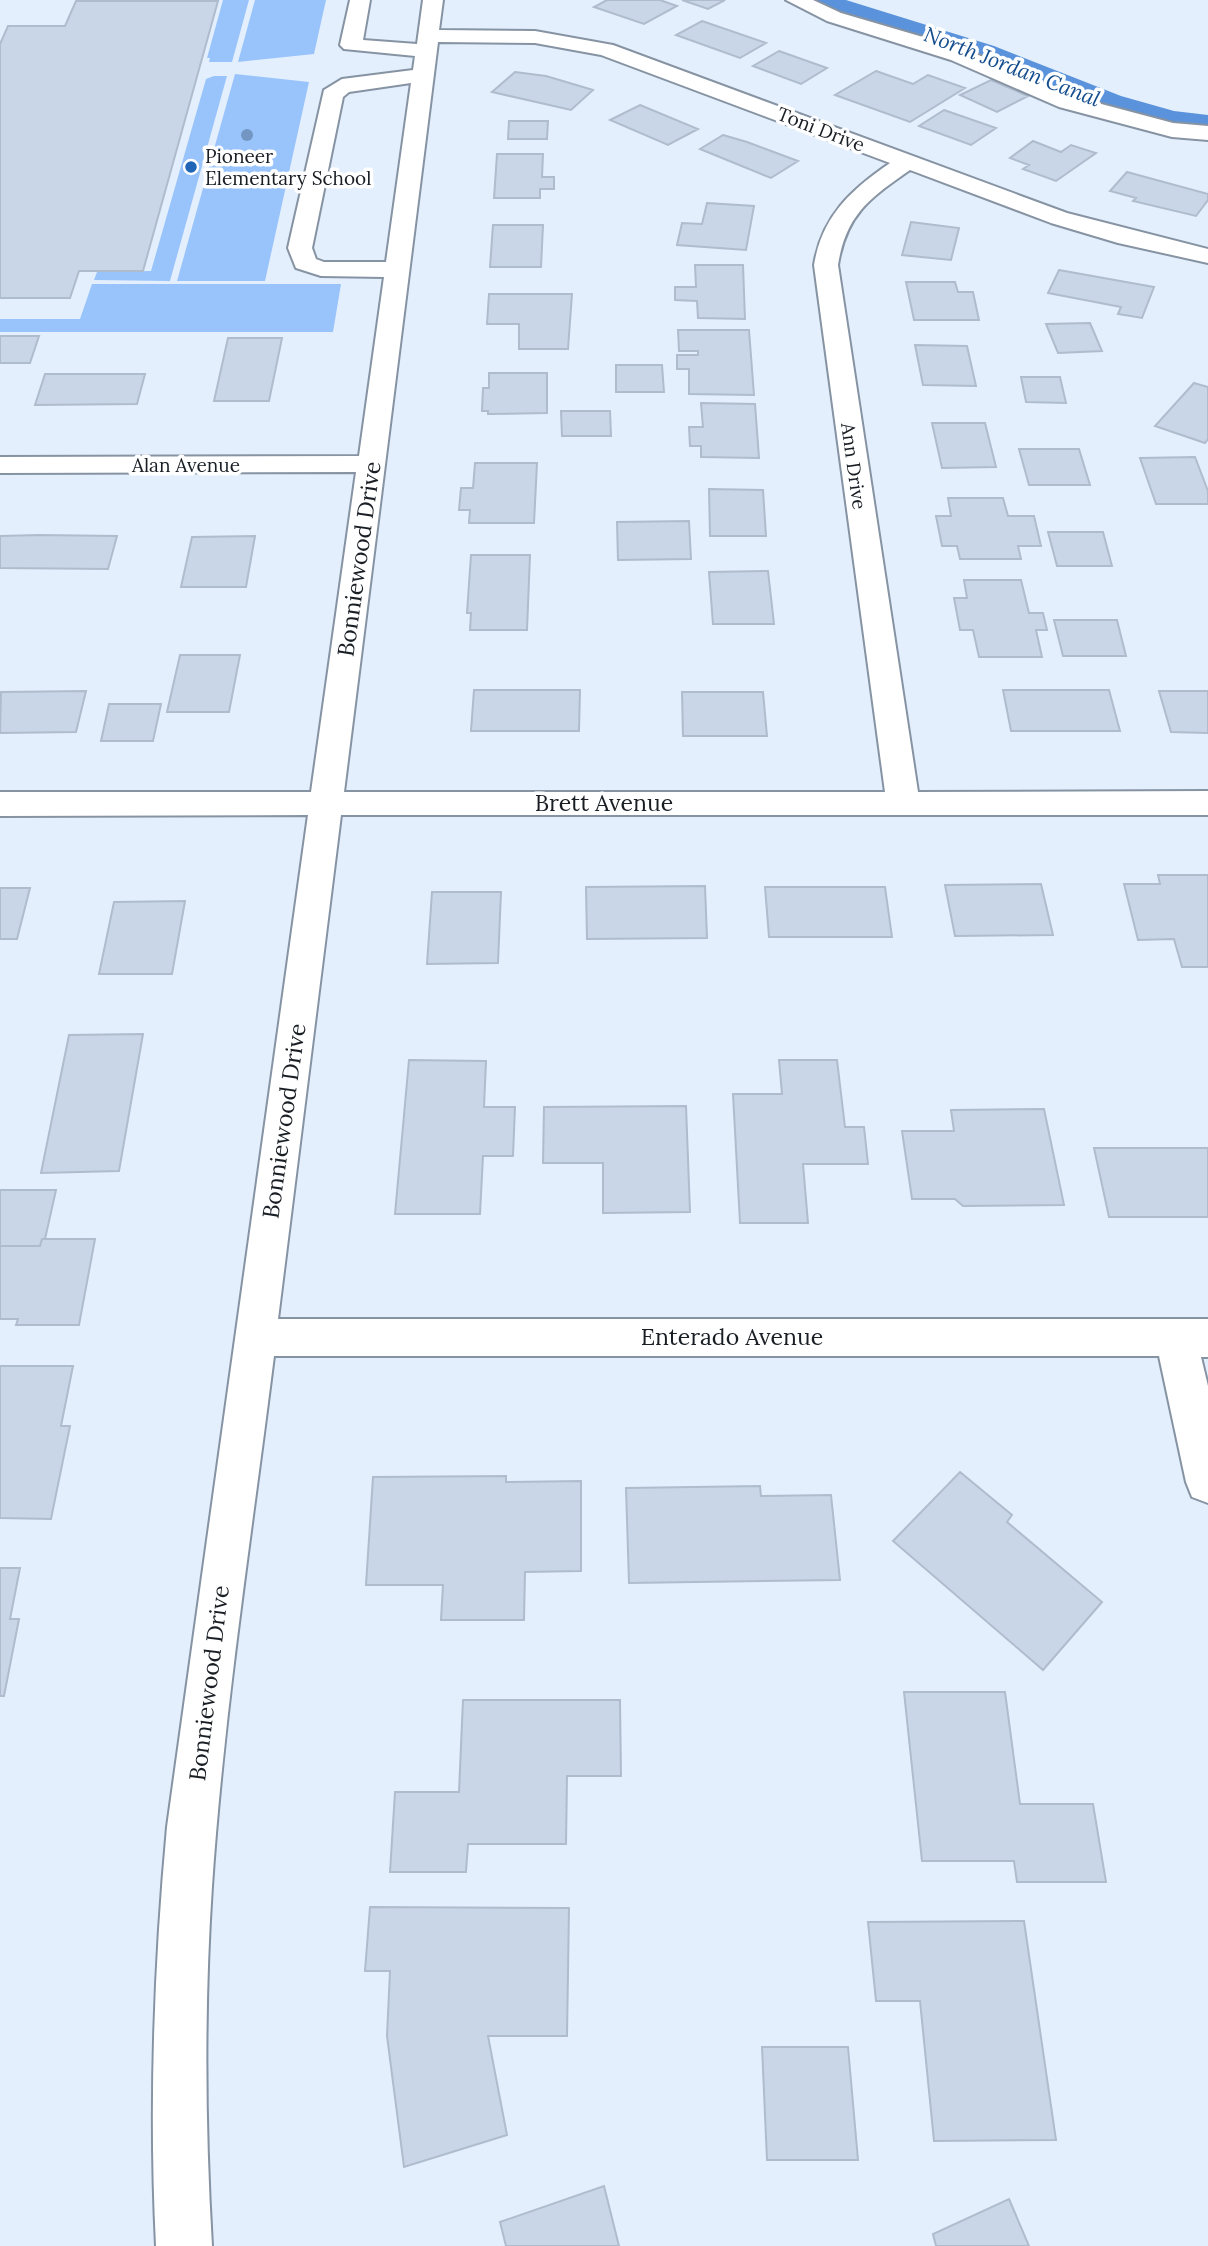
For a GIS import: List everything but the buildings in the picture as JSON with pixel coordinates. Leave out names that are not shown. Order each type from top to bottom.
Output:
[{"type":"street","points":[[360,0],[351,45],[428,40]]},
{"type":"street","points":[[796,0],[834,17],[959,55],[1067,102],[1172,130],[1208,133]]},
{"type":"street","name":"Toni Drive","points":[[428,40],[535,37],[584,43],[628,56],[907,162],[1091,228],[1208,256]]},
{"type":"street","points":[[397,270],[321,269],[306,263],[300,248],[332,95],[342,86],[428,40]]},
{"type":"street","name":"Bonniewood Drive","points":[[184,2246],[178,2167],[178,2013],[185,1884],[428,40]]},
{"type":"street","name":"Ann Drive","points":[[903,803],[826,265],[828,243],[836,224],[849,205],[907,162]]},
{"type":"street","name":"Alan Avenue","points":[[0,465],[372,464]]},
{"type":"street","name":"Brett Avenue","points":[[0,804],[1208,803]]},
{"type":"street","name":"Enterado Avenue","points":[[255,1337],[1192,1338]]},
{"type":"street","points":[[1192,1338],[1208,1482]]},
{"type":"shaded area","points":[[223,0],[249,0],[232,62],[209,62],[210,58],[207,58]]},
{"type":"shaded area","points":[[255,0],[326,0],[314,54],[238,62]]},
{"type":"shaded area","points":[[235,74],[309,82],[265,281],[177,281]]},
{"type":"shaded area","points":[[227,76],[170,281],[94,280],[97,272],[151,271],[206,79]]},
{"type":"shaded area","points":[[92,284],[341,284],[333,332],[0,332],[0,319],[80,319]]},
{"type":"waterway","name":"North Jordan Canal","points":[[818,0],[982,53],[1109,104],[1141,114],[1208,125]]},
{"type":"place","name":"Pioneer Elementary School","points":[[191,167]]}]
